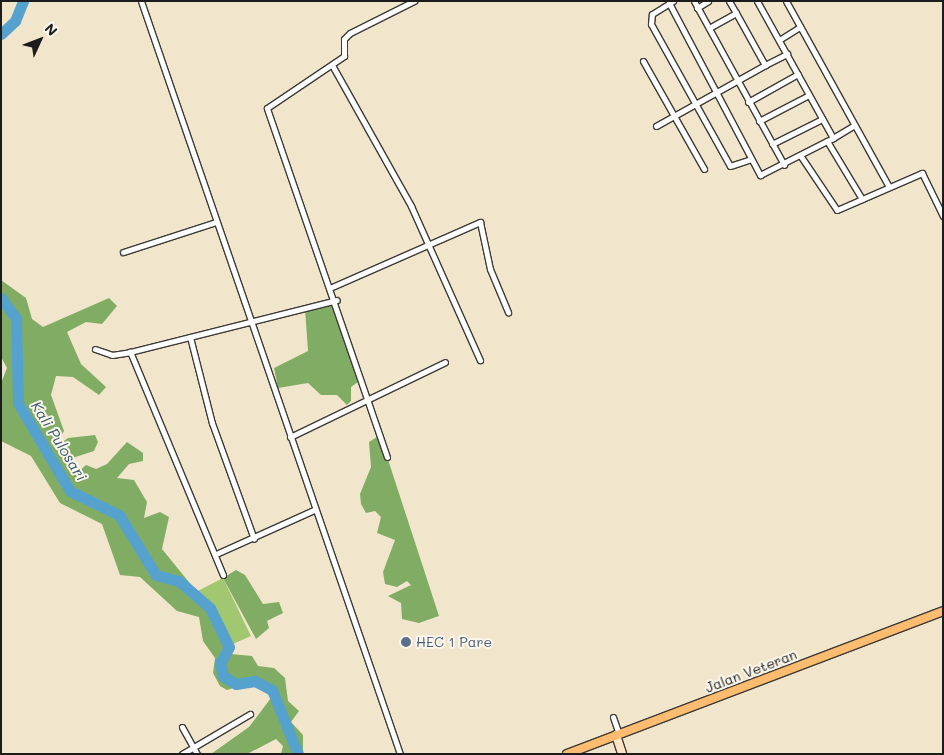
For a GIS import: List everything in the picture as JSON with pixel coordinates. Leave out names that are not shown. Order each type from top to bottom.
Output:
[{"type":"main road","name":"Jalan Veteran","points":[[567,754],[943,611]]},
{"type":"street","points":[[141,1],[314,510],[400,754]]},
{"type":"street","points":[[387,457],[332,286],[267,108],[332,65],[346,52],[344,38],[350,33],[414,1]]},
{"type":"street","points":[[694,1],[736,81],[784,165]]},
{"type":"street","points":[[697,8],[708,1]]},
{"type":"street","points":[[729,1],[765,65]]},
{"type":"street","points":[[757,1],[833,138]]},
{"type":"street","points":[[786,1],[853,126],[888,185]]},
{"type":"street","points":[[751,159],[730,166],[651,24],[652,14],[671,2],[716,93],[762,176],[853,126]]},
{"type":"street","points":[[709,28],[736,13]]},
{"type":"street","points":[[779,40],[800,27]]},
{"type":"street","points":[[656,126],[787,54]]},
{"type":"street","points":[[643,61],[704,169]]},
{"type":"street","points":[[332,65],[428,244],[480,360]]},
{"type":"street","points":[[748,102],[798,74]]},
{"type":"street","points":[[759,121],[809,95]]},
{"type":"street","points":[[772,144],[822,118]]},
{"type":"street","points":[[827,141],[862,199]]},
{"type":"street","points":[[800,155],[835,209],[862,199],[888,185],[922,173],[943,216]]},
{"type":"street","points":[[123,252],[216,222]]},
{"type":"street","points":[[332,286],[428,244],[482,223],[490,269],[508,312]]},
{"type":"street","points":[[94,349],[112,355],[130,352],[336,300]]},
{"type":"street","points":[[190,337],[212,423],[254,539]]},
{"type":"street","points":[[130,352],[224,575]]},
{"type":"street","points":[[290,437],[369,401],[445,362]]},
{"type":"street","points":[[216,554],[254,539],[314,510]]},
{"type":"street","points":[[182,754],[250,714]]},
{"type":"street","points":[[612,717],[622,754]]},
{"type":"street","points":[[182,728],[197,754]]},
{"type":"green space","points":[[1,280],[26,298],[32,319],[43,327],[109,298],[117,306],[102,324],[86,322],[67,332],[81,364],[106,387],[99,395],[73,377],[56,376],[51,395],[64,431],[54,448],[68,438],[95,435],[98,442],[94,451],[63,461],[78,472],[86,465],[96,469],[107,464],[127,442],[143,453],[143,461],[129,464],[117,478],[134,480],[147,502],[144,518],[160,512],[169,517],[162,549],[210,608],[231,654],[252,656],[258,666],[274,668],[285,678],[288,701],[299,711],[291,722],[303,735],[303,754],[281,754],[283,746],[276,739],[247,754],[211,754],[249,727],[274,694],[272,690],[255,681],[227,690],[220,686],[213,673],[215,658],[203,641],[199,617],[177,611],[140,577],[120,575],[102,524],[60,503],[31,456],[1,441],[1,383],[7,368],[1,357]]},
{"type":"green space","points":[[337,300],[362,379],[351,387],[351,401],[347,405],[337,395],[321,395],[308,383],[278,388],[274,368],[308,351],[305,309]]},
{"type":"green space","points":[[380,435],[439,616],[419,623],[402,619],[401,603],[388,596],[411,585],[407,581],[397,587],[385,584],[383,572],[395,540],[377,533],[381,517],[375,511],[366,513],[361,504],[360,494],[371,467],[369,442]]},
{"type":"green space","points":[[236,570],[245,575],[263,604],[279,602],[283,613],[267,621],[269,628],[256,639],[223,578]]},
{"type":"green space","points":[[223,578],[251,636],[233,644],[225,640],[210,608],[194,593]]},
{"type":"waterway","name":"Kali Pulosari","points":[[1,34],[15,21],[23,1]]},
{"type":"waterway","name":"Kali Pulosari","points":[[1,298],[16,319],[18,403],[70,491],[119,515],[156,575],[179,581],[210,608],[229,647],[220,663],[223,676],[236,684],[255,681],[272,690],[298,754]]},
{"type":"place","name":"HEC 1 Pare","points":[[406,642]]}]
